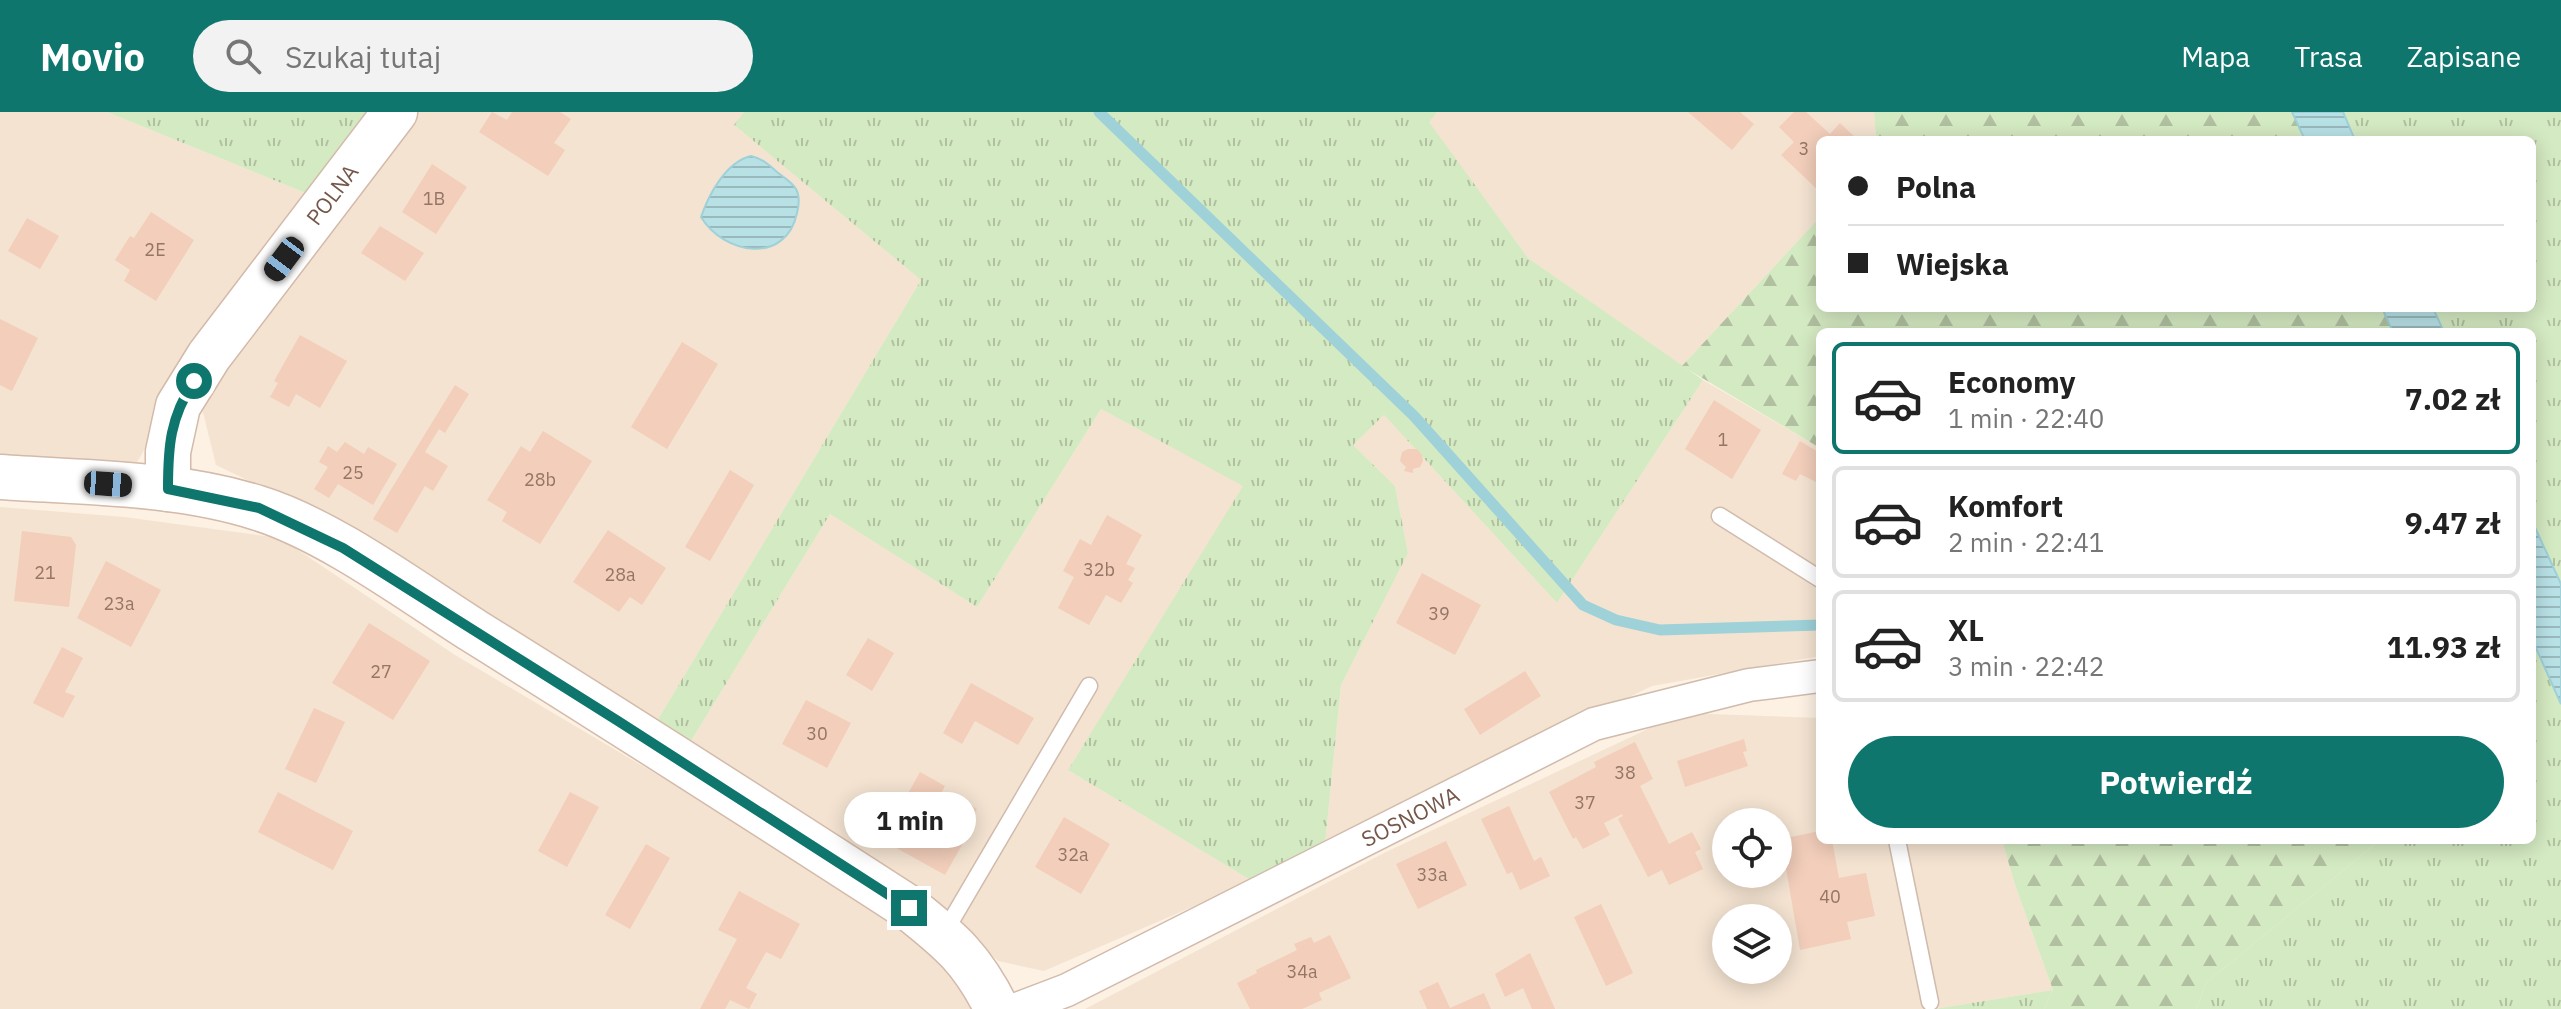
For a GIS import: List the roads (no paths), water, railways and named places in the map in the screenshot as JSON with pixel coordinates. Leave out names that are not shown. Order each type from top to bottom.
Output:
[{"type":"street","name":"POLNA","points":[[168,489],[168,452],[178,406],[209,356],[395,112]]},
{"type":"street","points":[[0,477],[168,489],[259,508],[343,548],[909,908],[952,941],[982,978],[997,1009]]},
{"type":"street","name":"SOSNOWA","points":[[1017,1009],[1067,990],[1594,724],[1749,685],[1816,677]]},
{"type":"lane","points":[[1720,516],[1816,576]]},
{"type":"lane","points":[[943,935],[1089,686]]},
{"type":"lane","points":[[1898,844],[1930,1002]]},
{"type":"water","points":[[2292,112],[2343,112],[2353,136],[2303,136]]},
{"type":"water","points":[[751,156],[765,162],[790,182],[796,189],[799,201],[791,230],[781,241],[754,249],[724,240],[701,217],[726,172]]},
{"type":"water","points":[[2384,312],[2435,312],[2442,328],[2391,328]]},
{"type":"water","points":[[2536,530],[2561,584],[2561,704],[2536,648]]},
{"type":"waterway","points":[[1099,112],[1414,416],[1583,605],[1616,620],[1660,630],[1816,625]]}]
